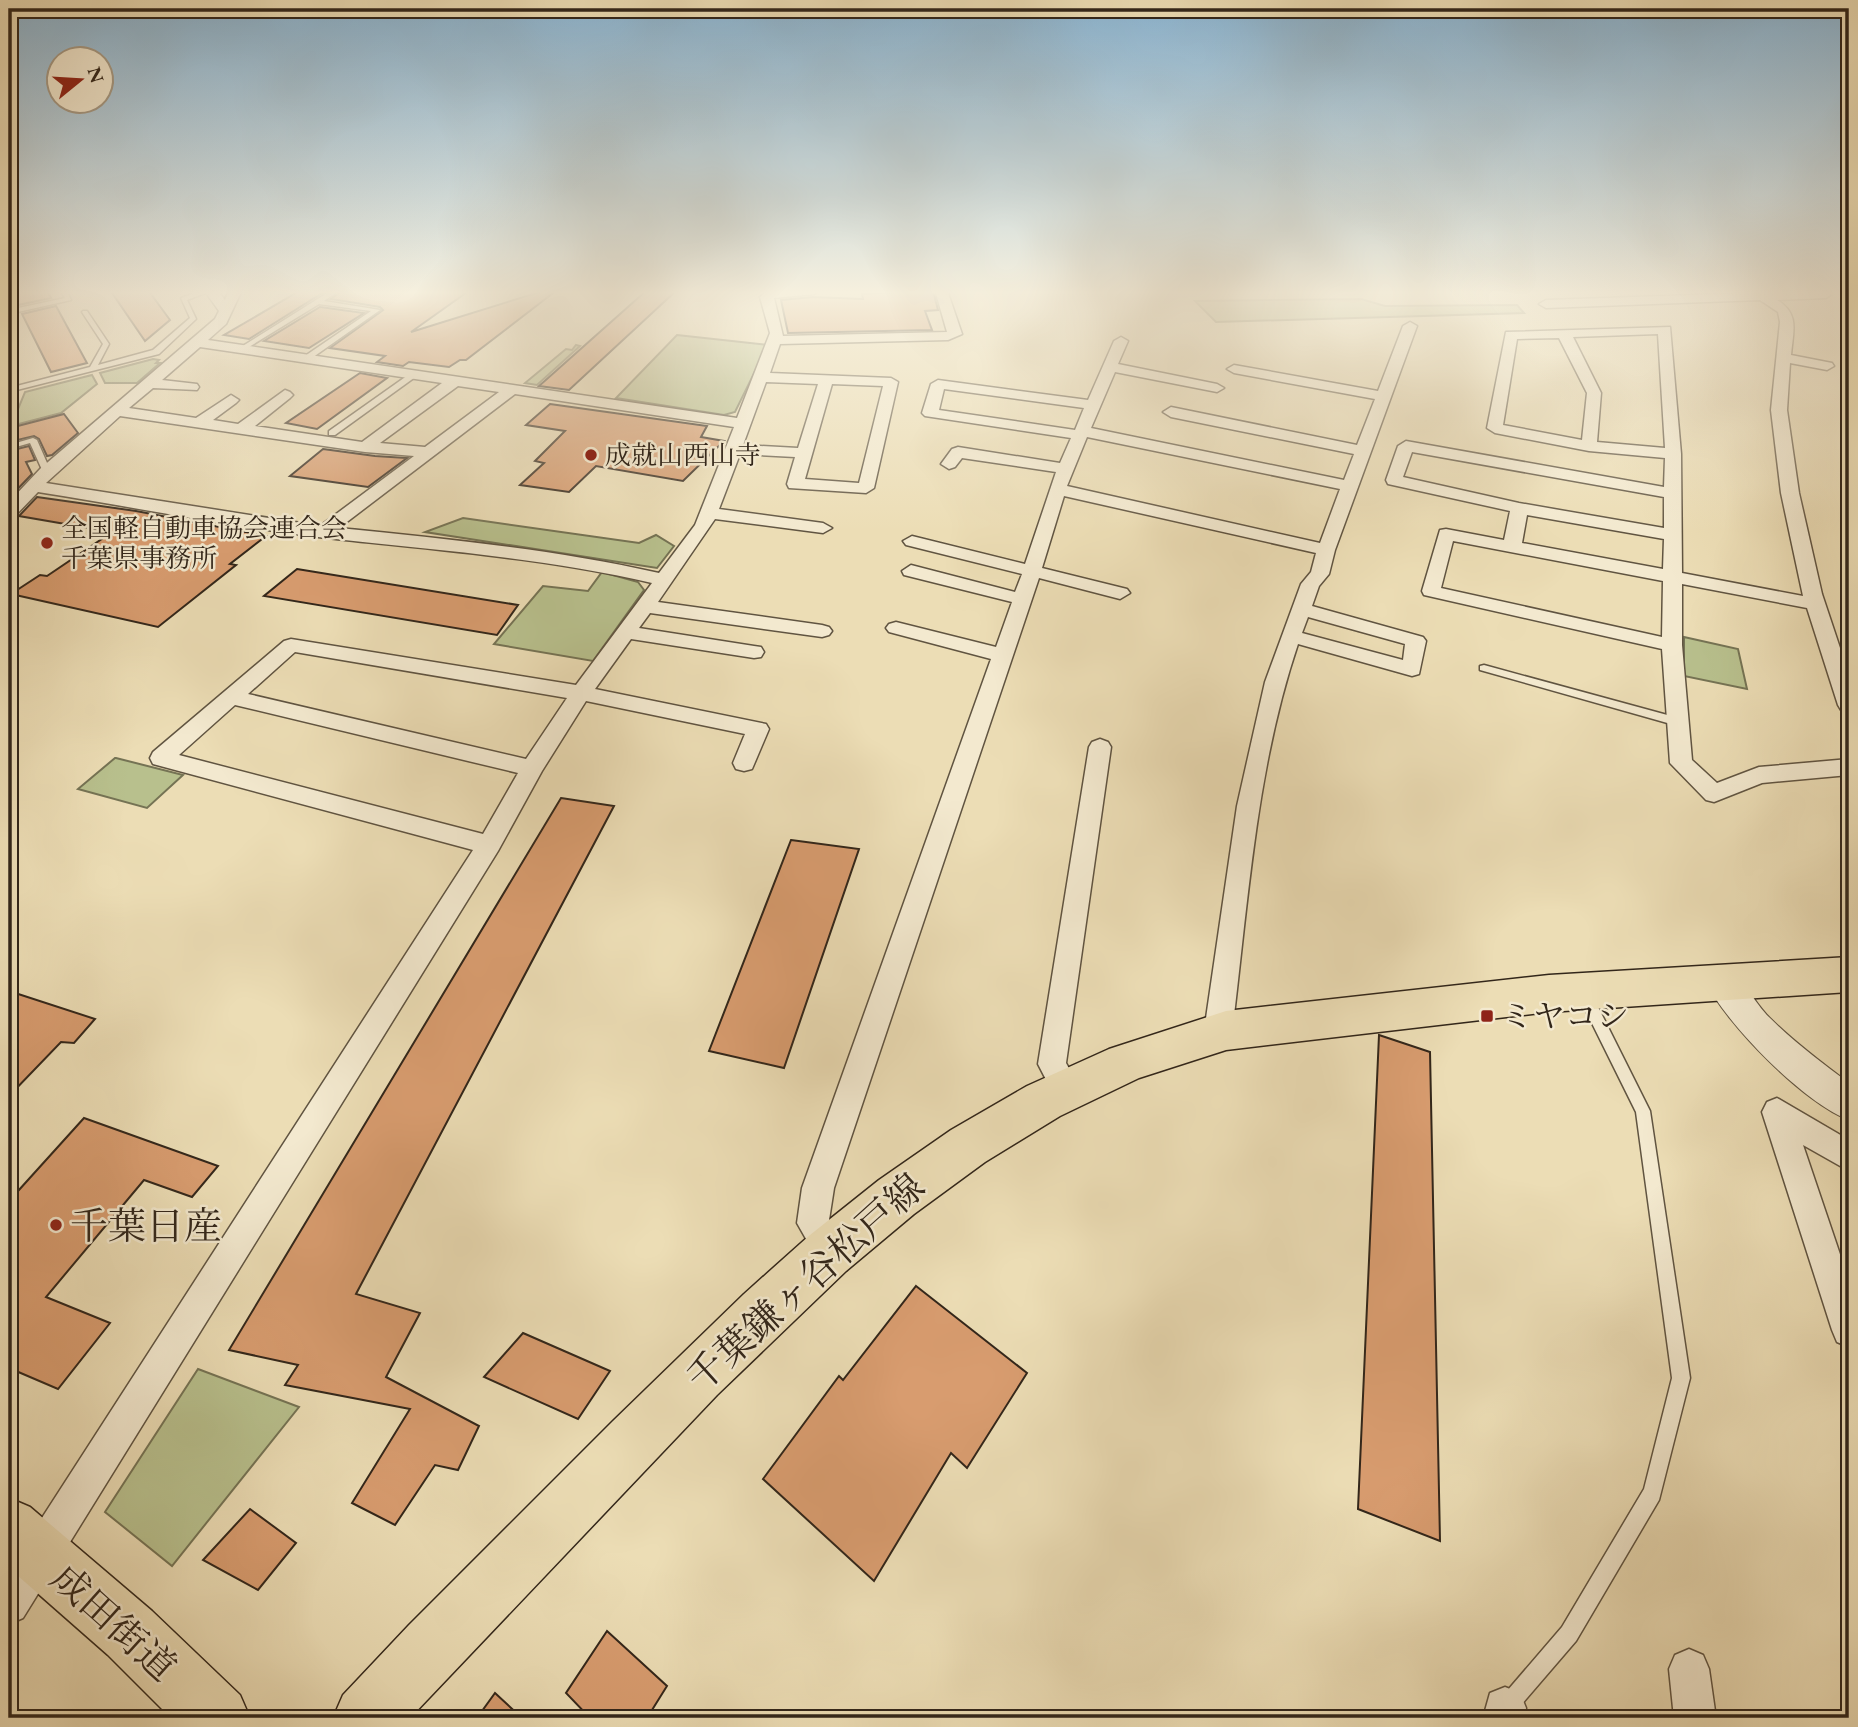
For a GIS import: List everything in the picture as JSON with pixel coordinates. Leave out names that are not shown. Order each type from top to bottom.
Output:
[{"type":"main road","name":"千葉鎌ヶ谷松戸線","points":[[366,1718],[471,1605],[659,1414],[829,1249],[928,1171],[984,1135],[1066,1090],[1119,1065],[1218,1032],[1421,1006],[1583,991],[1849,974]]},
{"type":"main road","name":"成田街道","points":[[19,1562],[130,1633],[217,1718]]},
{"type":"street","points":[[9,512],[47,472],[162,371]]},
{"type":"street","points":[[386,371],[743,424]]},
{"type":"street","points":[[19,1562],[489,845],[531,768],[625,632],[704,527],[736,449],[763,371]]},
{"type":"street","points":[[829,1249],[813,1223],[818,1188],[1061,479],[1108,371]]},
{"type":"street","points":[[1128,371],[1217,388]]},
{"type":"street","points":[[1243,371],[1382,396]]},
{"type":"street","points":[[1218,1032],[1249,806],[1275,682],[1310,584],[1320,574],[1326,550],[1392,371]]},
{"type":"street","points":[[1505,371],[1495,428],[1590,446],[1674,454]]},
{"type":"street","points":[[1583,371],[1594,393],[1590,446]]},
{"type":"street","points":[[1668,371],[1674,454],[1672,645],[1681,763],[1714,794],[1759,775],[1849,767]]},
{"type":"street","points":[[1784,371],[1779,410],[1790,493],[1816,604],[1849,705]]},
{"type":"street","points":[[761,377],[891,382],[866,488],[795,484],[826,380]]},
{"type":"street","points":[[365,447],[456,380]]},
{"type":"street","points":[[148,383],[192,387]]},
{"type":"street","points":[[1093,405],[938,384],[930,413],[1081,433],[1351,486]]},
{"type":"street","points":[[323,533],[511,390]]},
{"type":"street","points":[[240,430],[285,395]]},
{"type":"street","points":[[198,424],[231,400]]},
{"type":"street","points":[[116,411],[365,447],[428,452]]},
{"type":"street","points":[[1171,412],[1363,451]]},
{"type":"street","points":[[1674,494],[1406,446],[1394,480],[1519,508],[1674,535]]},
{"type":"street","points":[[736,449],[805,453]]},
{"type":"street","points":[[949,464],[958,452],[1326,550]]},
{"type":"street","points":[[33,486],[323,533],[485,550],[607,567],[664,580]]},
{"type":"street","points":[[1512,547],[1519,508]]},
{"type":"street","points":[[709,513],[823,528]]},
{"type":"street","points":[[1672,645],[1431,591],[1446,534],[1671,579],[1816,604]]},
{"type":"street","points":[[912,541],[1120,593]]},
{"type":"street","points":[[911,571],[1022,599]]},
{"type":"street","points":[[644,606],[822,631]]},
{"type":"street","points":[[1292,636],[1412,669],[1416,641],[1301,609]]},
{"type":"street","points":[[896,628],[1002,655]]},
{"type":"street","points":[[625,632],[754,653]]},
{"type":"street","points":[[489,845],[161,758],[291,645],[581,694],[758,729],[744,763]]},
{"type":"street","points":[[232,697],[531,768]]},
{"type":"street","points":[[1066,1090],[1052,1064],[1100,747]]},
{"type":"street","points":[[1722,982],[1756,1027],[1805,1071],[1849,1104]]},
{"type":"street","points":[[1849,1157],[1777,1111],[1849,1330]]},
{"type":"street","points":[[1689,1669],[1695,1718]]},
{"type":"lane","points":[[9,390],[83,371]]},
{"type":"lane","points":[[332,433],[414,375]]},
{"type":"lane","points":[[9,447],[33,440],[47,472]]},
{"type":"lane","points":[[1484,668],[1678,723]]},
{"type":"lane","points":[[1505,1713],[1569,1634],[1652,1493],[1681,1378],[1643,1111],[1583,991]]},
{"type":"green space","points":[[151,371],[137,383],[105,383],[100,373]]},
{"type":"green space","points":[[540,371],[553,371],[537,385],[525,383]]},
{"type":"green space","points":[[643,371],[755,371],[735,412],[724,415],[616,398]]},
{"type":"green space","points":[[92,375],[97,384],[61,413],[11,426],[25,392]]},
{"type":"green space","points":[[463,518],[639,543],[656,535],[674,546],[657,568],[425,532]]},
{"type":"green space","points":[[602,572],[638,582],[644,590],[593,661],[494,644],[543,586],[588,591]]},
{"type":"green space","points":[[1684,637],[1738,649],[1747,689],[1684,676]]},
{"type":"green space","points":[[115,758],[183,775],[147,808],[78,789]]},
{"type":"green space","points":[[198,1369],[299,1407],[172,1566],[105,1512]]},
{"type":"building","points":[[556,371],[590,371],[569,390],[539,386]]},
{"type":"building","points":[[360,373],[387,378],[317,429],[286,423]]},
{"type":"building","points":[[550,404],[707,426],[701,437],[724,441],[683,481],[596,466],[569,492],[520,485],[544,463],[535,461],[565,431],[526,425]]},
{"type":"building","points":[[64,414],[78,433],[52,455],[47,456],[39,439],[34,436],[9,442],[9,425],[10,428]]},
{"type":"building","points":[[29,446],[35,460],[26,462],[32,474],[9,498],[9,451]]},
{"type":"building","points":[[323,449],[407,458],[368,487],[290,476]]},
{"type":"building","points":[[37,497],[136,511],[266,536],[230,564],[236,565],[158,627],[11,594],[40,575],[47,576],[112,532],[19,516]]},
{"type":"building","points":[[297,569],[518,605],[497,635],[264,596]]},
{"type":"building","points":[[561,798],[614,806],[356,1294],[420,1313],[386,1377],[479,1426],[458,1470],[435,1465],[395,1525],[352,1503],[410,1409],[285,1385],[298,1365],[229,1350]]},
{"type":"building","points":[[791,840],[859,849],[784,1068],[709,1051]]},
{"type":"building","points":[[9,991],[95,1019],[74,1043],[61,1042],[9,1096]]},
{"type":"building","points":[[1379,1035],[1430,1052],[1440,1541],[1358,1509]]},
{"type":"building","points":[[84,1118],[218,1166],[192,1197],[144,1180],[46,1297],[110,1323],[58,1389],[9,1368],[9,1201]]},
{"type":"building","points":[[916,1286],[1027,1373],[967,1468],[951,1453],[874,1581],[763,1479],[839,1376],[843,1380]]},
{"type":"building","points":[[523,1333],[610,1371],[578,1419],[484,1377]]},
{"type":"building","points":[[250,1509],[296,1543],[258,1590],[203,1560]]},
{"type":"building","points":[[607,1631],[667,1686],[647,1718],[590,1718],[566,1693]]},
{"type":"building","points":[[495,1693],[522,1718],[477,1718]]},
{"type":"place","name":"成就山西山寺","points":[[591,455]]},
{"type":"place","name":"全国軽自動車協会連合会 千葉県事務所","points":[[47,543]]},
{"type":"place","name":"ミヤコシ","points":[[1487,1016]]},
{"type":"place","name":"千葉日産","points":[[56,1225]]}]
